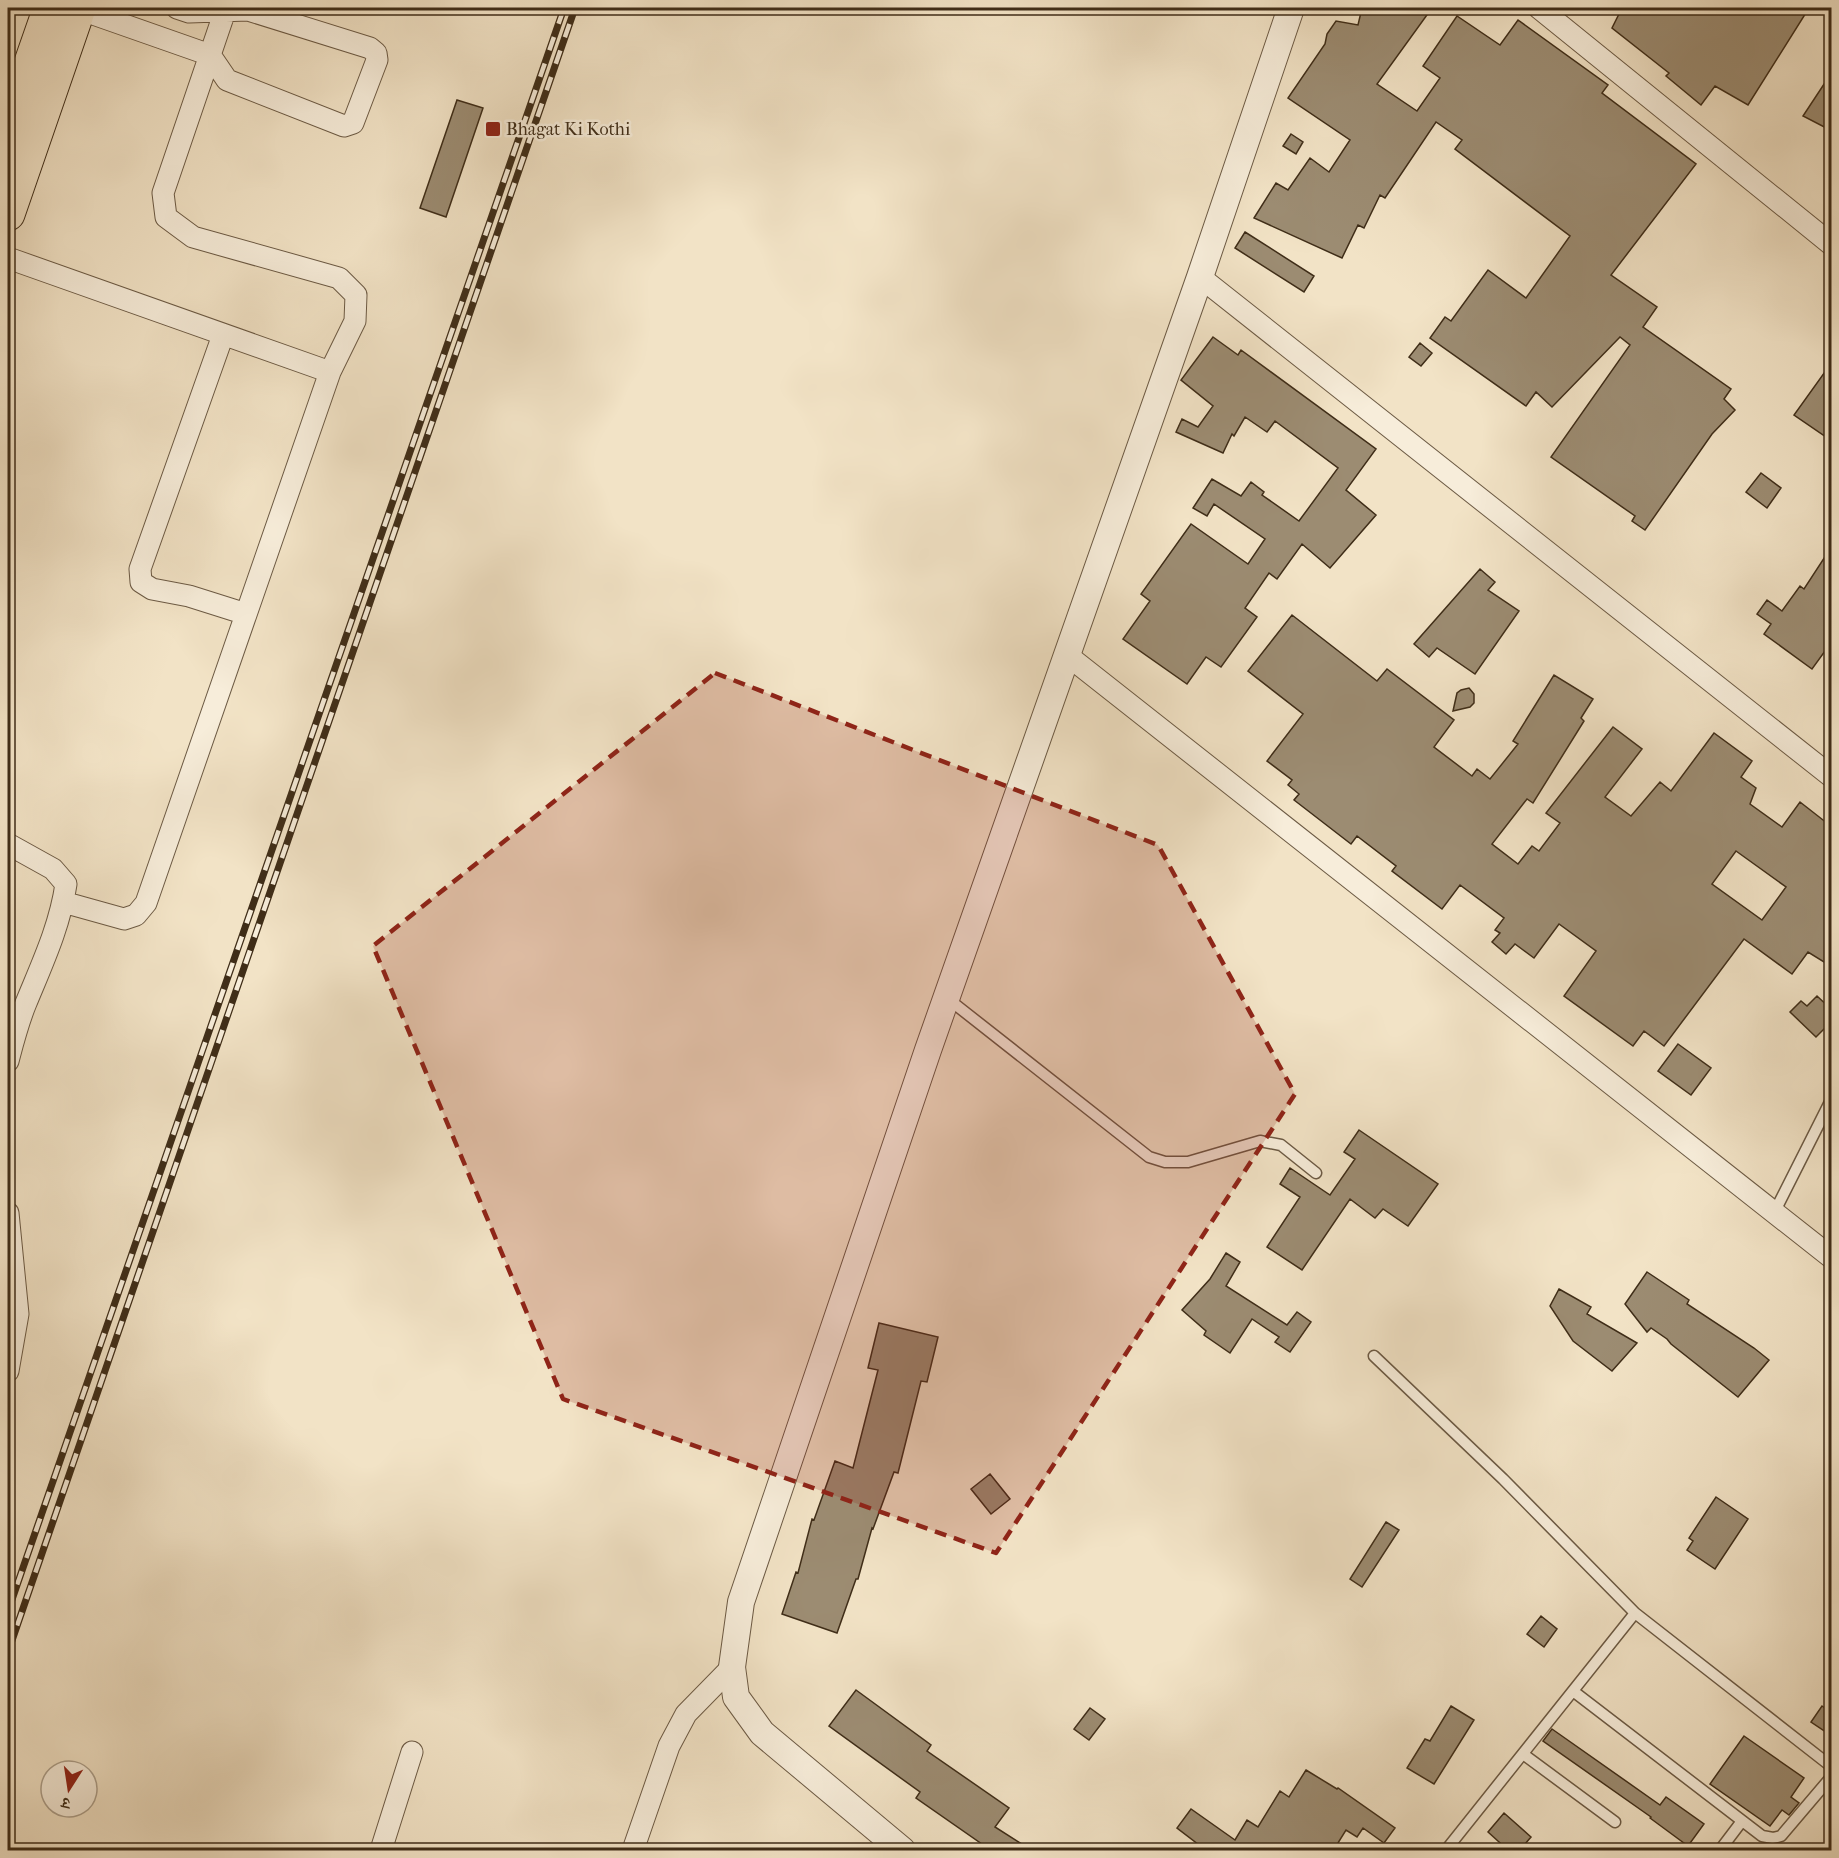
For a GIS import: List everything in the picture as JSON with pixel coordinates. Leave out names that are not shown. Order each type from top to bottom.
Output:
[{"type":"highway","points":[[8,128],[71,8]]},
{"type":"highway","points":[[8,214],[71,8]]},
{"type":"street","points":[[71,8],[210,55],[227,80],[344,126],[353,123],[357,117],[377,60],[376,53],[370,48],[248,10],[189,12],[177,8]]},
{"type":"street","points":[[902,1851],[762,1733],[736,1697],[732,1667],[741,1602],[946,998],[1200,278],[1291,8]]},
{"type":"street","points":[[1539,8],[1832,245]]},
{"type":"street","points":[[63,902],[124,919],[136,915],[146,903],[330,372],[355,321],[356,295],[339,278],[193,237],[166,216],[163,193],[225,10]]},
{"type":"street","points":[[8,258],[330,372]]},
{"type":"street","points":[[1200,278],[1832,777]]},
{"type":"street","points":[[223,335],[141,569],[141,582],[152,589],[189,596],[246,614]]},
{"type":"street","points":[[1067,655],[1832,1258]]},
{"type":"street","points":[[8,844],[53,869],[66,884],[48,951],[25,1006],[8,1061]]},
{"type":"street","points":[[8,1213],[18,1314],[8,1371]]},
{"type":"street","points":[[633,1851],[669,1746],[687,1714],[732,1667]]},
{"type":"street","points":[[381,1851],[412,1752]]},
{"type":"lane","points":[[946,998],[1149,1157],[1165,1162],[1188,1162],[1260,1142],[1281,1145],[1316,1173]]},
{"type":"lane","points":[[1774,1213],[1832,1098]]},
{"type":"lane","points":[[1374,1356],[1503,1479],[1635,1613],[1832,1767]]},
{"type":"lane","points":[[1446,1851],[1635,1613]]},
{"type":"lane","points":[[1573,1691],[1762,1836],[1773,1839],[1781,1836],[1832,1776]]},
{"type":"lane","points":[[1523,1754],[1615,1822]]},
{"type":"lane","points":[[1720,1851],[1742,1821]]},
{"type":"highlighted area","points":[[715,673],[1158,845],[1295,1094],[996,1553],[563,1399],[373,946]]},
{"type":"building","points":[[1362,8],[1432,8],[1377,84],[1417,111],[1440,78],[1423,66],[1457,16],[1500,45],[1518,20],[1608,85],[1602,93],[1696,164],[1611,275],[1657,307],[1643,327],[1731,389],[1724,399],[1735,410],[1712,434],[1645,530],[1632,521],[1635,516],[1551,457],[1630,345],[1620,337],[1552,407],[1536,392],[1526,406],[1430,338],[1445,317],[1451,321],[1488,270],[1526,298],[1570,236],[1455,149],[1462,140],[1436,122],[1385,198],[1380,195],[1364,228],[1358,225],[1342,258],[1254,218],[1276,183],[1288,190],[1310,158],[1329,172],[1350,140],[1288,98],[1325,44],[1327,34],[1336,21],[1358,25]]},
{"type":"building","points":[[1622,8],[1809,8],[1748,105],[1715,86],[1701,105],[1666,76],[1669,73],[1612,28]]},
{"type":"building","points":[[1832,72],[1832,131],[1803,116]]},
{"type":"building","points":[[457,100],[483,108],[446,217],[420,208]]},
{"type":"building","points":[[1291,134],[1303,142],[1296,154],[1283,146]]},
{"type":"building","points":[[1245,232],[1314,276],[1304,292],[1235,248]]},
{"type":"building","points":[[1213,337],[1238,355],[1241,350],[1376,449],[1346,490],[1376,515],[1330,568],[1302,544],[1277,579],[1269,573],[1245,608],[1257,617],[1221,667],[1206,657],[1187,684],[1123,639],[1150,601],[1141,594],[1191,524],[1248,564],[1265,539],[1214,504],[1207,516],[1193,508],[1212,479],[1241,496],[1251,482],[1264,492],[1262,495],[1299,521],[1338,468],[1275,421],[1267,432],[1245,417],[1234,436],[1232,434],[1223,453],[1176,432],[1182,419],[1198,427],[1213,406],[1181,380]]},
{"type":"building","points":[[1420,343],[1432,353],[1421,366],[1409,357]]},
{"type":"building","points":[[1832,362],[1832,441],[1794,415]]},
{"type":"building","points":[[1761,473],[1781,488],[1767,508],[1746,492]]},
{"type":"building","points":[[1832,546],[1832,656],[1825,651],[1812,669],[1764,634],[1771,624],[1757,614],[1767,600],[1782,611],[1800,586],[1804,589]]},
{"type":"building","points":[[1480,569],[1495,582],[1488,590],[1519,611],[1475,674],[1437,648],[1429,657],[1414,644]]},
{"type":"building","points":[[1292,615],[1377,681],[1387,669],[1454,720],[1434,747],[1472,776],[1477,769],[1490,779],[1518,744],[1513,741],[1554,675],[1593,699],[1581,718],[1584,721],[1533,803],[1527,799],[1492,844],[1518,864],[1532,846],[1539,851],[1560,823],[1546,813],[1613,727],[1642,749],[1605,797],[1631,816],[1660,782],[1671,791],[1714,733],[1752,761],[1741,777],[1756,788],[1750,804],[1782,827],[1800,802],[1832,827],[1832,920],[1825,928],[1832,932],[1832,967],[1808,952],[1792,974],[1744,939],[1664,1046],[1644,1031],[1633,1046],[1564,996],[1596,951],[1559,924],[1534,958],[1515,944],[1506,954],[1492,942],[1500,933],[1495,930],[1504,918],[1460,885],[1442,909],[1392,871],[1396,866],[1357,836],[1351,844],[1294,800],[1299,794],[1288,785],[1292,780],[1267,761],[1303,714],[1248,671]],"holes":[[[1736,851],[1786,887],[1762,920],[1712,884]]]},
{"type":"building","points":[[1469,688],[1474,694],[1474,703],[1470,707],[1453,711],[1457,693]]},
{"type":"building","points":[[1817,996],[1832,1010],[1832,1021],[1816,1037],[1790,1012],[1801,1001],[1807,1006]]},
{"type":"building","points":[[1678,1044],[1711,1068],[1691,1095],[1658,1071]]},
{"type":"building","points":[[1359,1130],[1438,1184],[1408,1226],[1383,1209],[1375,1218],[1350,1199],[1302,1270],[1267,1247],[1300,1197],[1280,1184],[1290,1168],[1330,1195],[1355,1159],[1344,1152]]},
{"type":"building","points":[[1226,1253],[1240,1262],[1226,1286],[1287,1325],[1297,1312],[1311,1322],[1290,1352],[1275,1342],[1279,1337],[1252,1319],[1230,1353],[1204,1335],[1206,1331],[1182,1310],[1210,1279]]},
{"type":"building","points":[[1647,1272],[1689,1300],[1687,1304],[1769,1360],[1738,1397],[1667,1339],[1651,1328],[1647,1332],[1625,1304]]},
{"type":"building","points":[[1559,1289],[1591,1307],[1587,1314],[1637,1343],[1612,1371],[1573,1341],[1550,1306]]},
{"type":"building","points":[[879,1323],[938,1337],[927,1382],[921,1381],[898,1473],[894,1472],[872,1528],[858,1579],[856,1579],[837,1633],[782,1614],[796,1572],[798,1573],[812,1519],[814,1520],[835,1461],[853,1468],[878,1370],[868,1368]]},
{"type":"building","points":[[990,1474],[1010,1499],[991,1514],[971,1489]]},
{"type":"building","points":[[1716,1497],[1748,1519],[1715,1569],[1687,1550],[1693,1541],[1689,1538]]},
{"type":"building","points":[[1386,1522],[1399,1530],[1362,1587],[1350,1579]]},
{"type":"building","points":[[1541,1616],[1557,1629],[1544,1647],[1527,1634]]},
{"type":"building","points":[[856,1690],[931,1745],[927,1751],[1009,1808],[995,1827],[1033,1851],[992,1851],[916,1798],[920,1792],[829,1726]]},
{"type":"building","points":[[1451,1706],[1474,1720],[1434,1784],[1407,1768],[1425,1739],[1430,1741]]},
{"type":"building","points":[[1822,1706],[1832,1713],[1832,1736],[1811,1722]]},
{"type":"building","points":[[1090,1708],[1105,1719],[1089,1740],[1074,1729]]},
{"type":"building","points":[[1552,1729],[1660,1805],[1666,1797],[1704,1824],[1688,1846],[1543,1741]]},
{"type":"building","points":[[1744,1736],[1804,1778],[1791,1797],[1799,1803],[1789,1815],[1782,1810],[1770,1826],[1710,1784]]},
{"type":"building","points":[[1306,1770],[1338,1788],[1395,1828],[1384,1843],[1363,1828],[1357,1837],[1346,1830],[1333,1851],[1207,1851],[1177,1828],[1191,1809],[1235,1840],[1247,1820],[1258,1827],[1280,1791],[1289,1797]]},
{"type":"building","points":[[1504,1813],[1531,1837],[1519,1851],[1509,1851],[1488,1832]]},
{"type":"railway","points":[[8,1611],[564,8]]},
{"type":"railway","points":[[8,1652],[575,8]]},
{"type":"place","name":"Bhagat Ki Kothi","points":[[493,129]]}]
